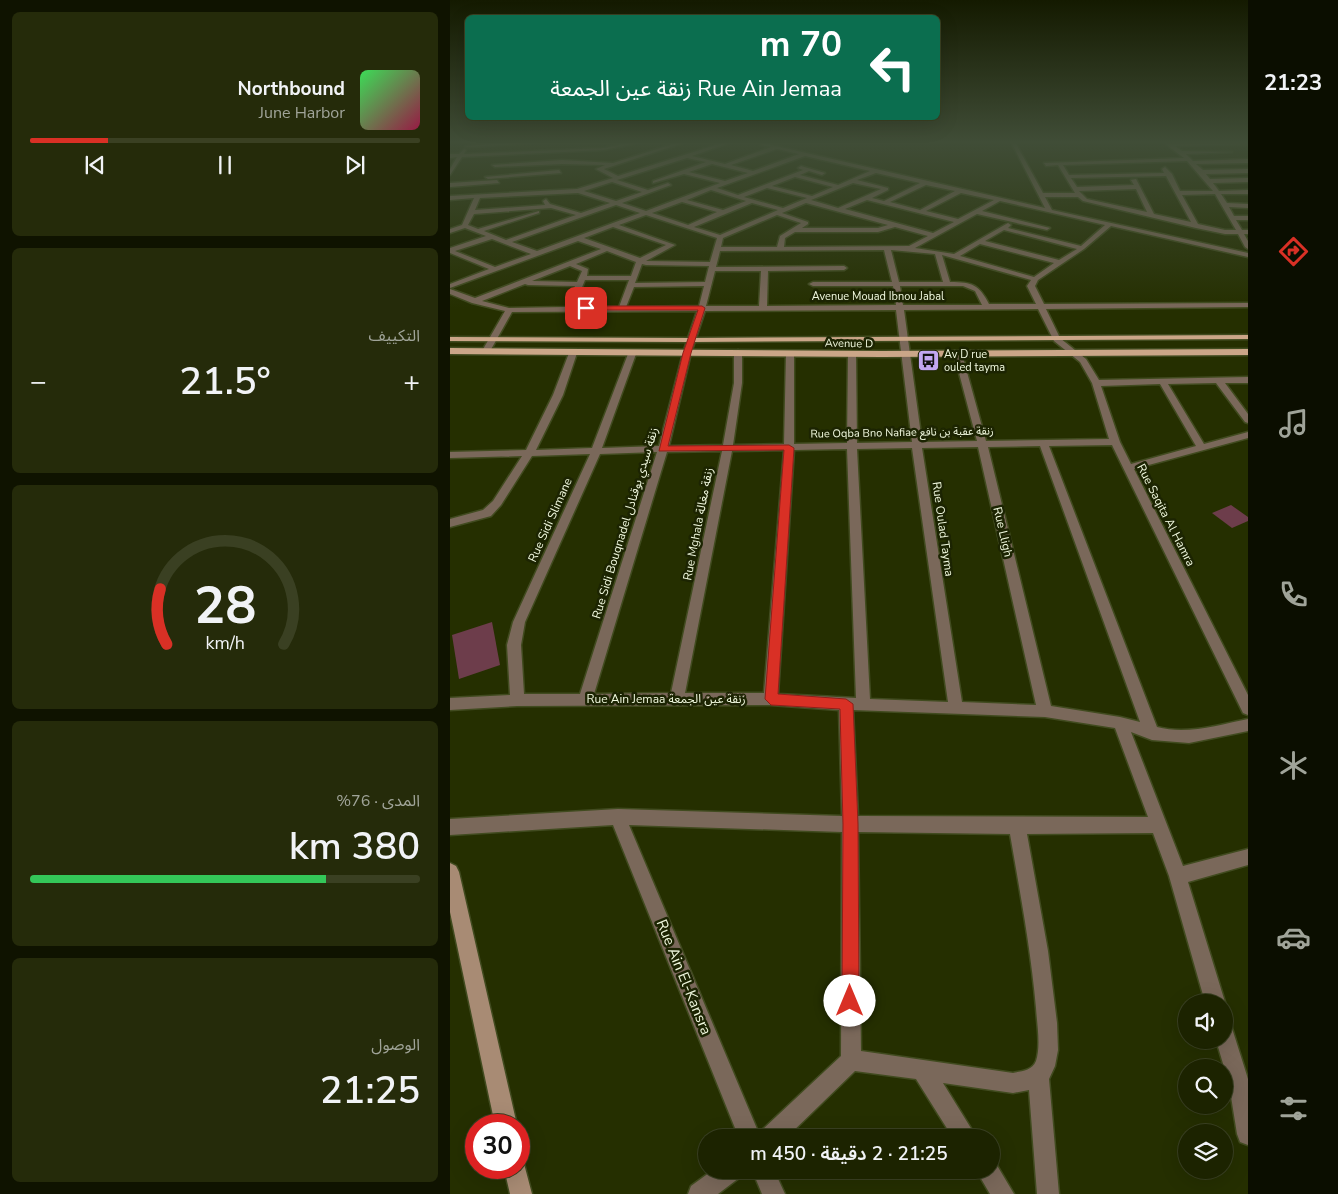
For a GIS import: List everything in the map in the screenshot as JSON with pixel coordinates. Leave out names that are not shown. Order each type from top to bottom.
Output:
[{"type":"main road","name":"Avenue D","points":[[450,339],[1057,339],[1248,336]]},
{"type":"main road","name":"Avenue D","points":[[450,351],[632,354],[958,354],[1072,351],[1248,352]]},
{"type":"street","points":[[465,226],[478,198]]},
{"type":"street","points":[[547,198],[546,203],[581,215]]},
{"type":"street","points":[[599,198],[720,237],[814,198]]},
{"type":"street","points":[[505,242],[631,198]]},
{"type":"street","points":[[450,286],[683,198]]},
{"type":"street","points":[[740,198],[806,222],[782,237],[780,249]]},
{"type":"street","points":[[807,198],[933,235]]},
{"type":"street","points":[[840,209],[867,198],[958,221]]},
{"type":"street","points":[[884,202],[893,198]]},
{"type":"street","points":[[920,212],[947,198]]},
{"type":"street","points":[[988,198],[1248,255]]},
{"type":"street","points":[[1043,198],[1050,211]]},
{"type":"street","points":[[1083,198],[1090,202],[1196,226],[1230,233],[1248,232]]},
{"type":"street","points":[[1143,198],[1152,216]]},
{"type":"street","points":[[1181,198],[1196,226]]},
{"type":"street","points":[[1221,198],[1248,247]]},
{"type":"street","points":[[679,199],[723,212]]},
{"type":"street","points":[[889,260],[998,200]]},
{"type":"street","points":[[688,226],[751,201]]},
{"type":"street","points":[[1226,205],[1248,206]]},
{"type":"street","points":[[470,212],[552,206]]},
{"type":"street","points":[[478,231],[552,206]]},
{"type":"street","points":[[977,212],[1047,228]]},
{"type":"street","points":[[1137,219],[1143,214]]},
{"type":"street","points":[[1061,220],[1068,215]]},
{"type":"street","points":[[1232,218],[1248,218]]},
{"type":"street","points":[[954,257],[1015,220]]},
{"type":"street","points":[[1036,236],[1054,224]]},
{"type":"street","points":[[1125,228],[1131,224]]},
{"type":"street","points":[[613,225],[672,245]]},
{"type":"street","points":[[793,230],[878,230],[896,225]]},
{"type":"street","points":[[1057,339],[1031,286],[1034,279],[1082,248],[1109,225]]},
{"type":"street","points":[[450,231],[465,226],[536,254]]},
{"type":"street","points":[[1002,228],[1082,248]]},
{"type":"street","points":[[450,251],[490,237]]},
{"type":"street","name":"Rue Sidi Bouqnadel زنقة سيدي بوقنادل","points":[[585,700],[662,449],[720,237]]},
{"type":"street","points":[[577,238],[640,261],[666,264],[765,268],[844,268]]},
{"type":"street","points":[[980,242],[1061,263]]},
{"type":"street","points":[[622,308],[640,261],[672,245]]},
{"type":"street","points":[[666,264],[672,245]]},
{"type":"street","points":[[718,249],[910,248],[938,252],[1034,279]]},
{"type":"street","points":[[475,301],[607,249]]},
{"type":"street","points":[[843,249],[845,284]]},
{"type":"street","name":"Rue Oulad Tayma","points":[[887,249],[896,284],[908,354],[917,446],[956,708]]},
{"type":"street","points":[[450,251],[494,269]]},
{"type":"street","points":[[938,252],[947,283]]},
{"type":"street","points":[[568,308],[583,281],[585,269],[570,264]]},
{"type":"street","points":[[763,308],[765,268]]},
{"type":"street","points":[[814,268],[814,296],[845,284],[964,284],[975,288],[982,295],[987,308]]},
{"type":"street","points":[[521,283],[583,281],[708,284]]},
{"type":"street","name":"Avenue Mouad Ibnou Jabal","points":[[450,291],[475,301],[509,310],[568,308],[763,308],[814,296],[899,307],[1042,308],[1248,305]]},
{"type":"street","points":[[486,351],[509,310]]},
{"type":"street","name":"Rue Saqita Al Hamra","points":[[1057,339],[1083,361],[1096,382],[1115,442],[1127,468],[1248,709]]},
{"type":"street","points":[[450,523],[487,513],[497,503],[530,453],[558,395],[573,353]]},
{"type":"street","name":"Rue Mghala زنقة مغالة","points":[[677,700],[727,449],[738,383],[738,353]]},
{"type":"street","name":"Rue Sidi Slimane","points":[[517,700],[514,645],[518,622],[596,451],[632,354]]},
{"type":"street","points":[[771,699],[789,448],[790,354]]},
{"type":"street","points":[[779,1129],[850,1060],[850,824],[855,705],[852,354]]},
{"type":"street","name":"Rue Lligh","points":[[958,354],[982,443],[1045,711]]},
{"type":"street","points":[[1218,380],[1248,420]]},
{"type":"street","points":[[1096,382],[1248,380]]},
{"type":"street","points":[[1162,381],[1201,447]]},
{"type":"street","points":[[1127,468],[1248,436]]},
{"type":"street","points":[[1044,442],[1152,734]]},
{"type":"street","name":"Rue Oqba Bno Nafiae زنقة عقبة بن نافع","points":[[450,455],[662,449],[1115,442]]},
{"type":"street","name":"Rue Ain Jemaa زنقة عين الجمعة","points":[[450,704],[517,700],[771,699],[855,705],[1045,711],[1120,723],[1152,734],[1170,737],[1189,736],[1248,725]]},
{"type":"street","points":[[1120,723],[1178,876],[1213,994]]},
{"type":"street","points":[[450,827],[618,817],[850,824],[1158,825]]},
{"type":"street","name":"Rue Ain El-Kansra","points":[[618,817],[746,1129]]},
{"type":"street","points":[[850,1060],[1013,1083],[1031,1080],[1045,1067],[1048,1058],[1046,1012],[1017,826]]},
{"type":"street","points":[[1178,876],[1248,857]]},
{"type":"street","points":[[450,872],[504,1114]]},
{"type":"street","points":[[1229,1049],[1239,1084],[1248,1134]]},
{"type":"street","points":[[922,1070],[960,1129]]},
{"type":"street","points":[[1038,1075],[1048,1194]]},
{"type":"street","points":[[518,1179],[521,1194]]},
{"type":"street","points":[[698,1194],[719,1179]]},
{"type":"street","points":[[767,1179],[774,1194]]},
{"type":"street","points":[[993,1179],[1003,1194]]},
{"type":"building","points":[[1231,505],[1248,517],[1248,521],[1232,528],[1212,513]]},
{"type":"building","points":[[492,622],[500,665],[459,679],[452,635]]},
{"type":"place","name":"Av D rue ouled tayma","points":[[928,360]]},
{"type":"route","points":[[586,308],[702,308],[687,353],[662,449],[789,448],[771,699],[846,704],[850,824],[850,1001]]}]
